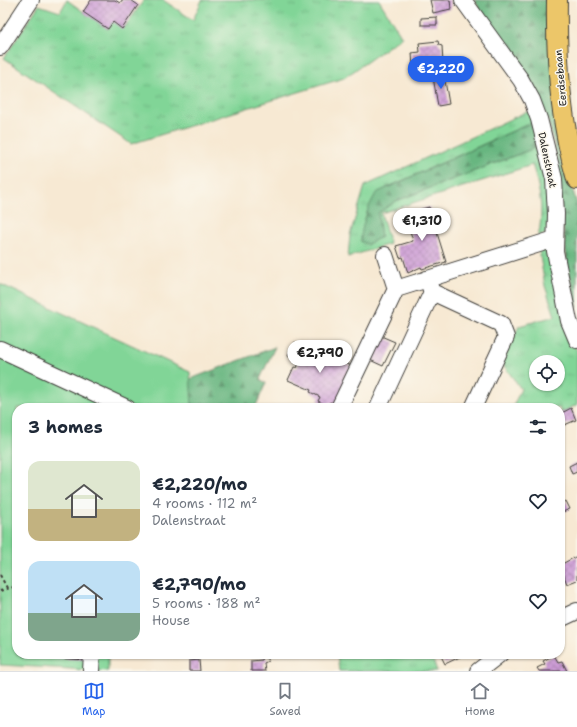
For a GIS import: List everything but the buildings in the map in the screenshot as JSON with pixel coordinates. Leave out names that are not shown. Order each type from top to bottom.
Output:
[{"type":"main road","name":"Eerdsebaan","points":[[557,0],[556,43],[560,94],[565,128],[577,179]]},
{"type":"street","points":[[0,47],[31,0]]},
{"type":"street","name":"Dalenstraat","points":[[463,0],[521,80],[532,100],[539,119],[554,179],[556,214],[555,250],[569,321],[577,340]]},
{"type":"street","points":[[396,289],[429,285],[555,239]]},
{"type":"street","points":[[341,403],[396,289],[385,255]]},
{"type":"street","points":[[380,403],[429,285]]},
{"type":"street","points":[[429,285],[501,324],[506,336],[475,403]]},
{"type":"street","points":[[0,349],[116,403]]},
{"type":"street","points":[[565,617],[577,611]]},
{"type":"street","points":[[91,671],[92,659]]},
{"type":"street","points":[[478,671],[494,659]]},
{"type":"path","points":[[0,575],[7,588]]},
{"type":"path","points":[[0,591],[12,587]]},
{"type":"green space","points":[[67,0],[108,29],[113,21],[124,28],[144,0],[163,0],[193,20],[202,0],[379,0],[402,37],[344,78],[131,144],[4,58],[39,5],[60,12]]},
{"type":"green space","points":[[474,0],[549,0],[563,157],[577,204],[577,308],[567,262],[555,150],[549,123],[540,101]]},
{"type":"green space","points":[[528,111],[533,122],[386,188],[378,213],[396,201],[540,146],[550,196],[548,233],[538,236],[541,210],[537,182],[532,165],[381,213],[390,244],[348,257],[350,235],[365,186]]},
{"type":"green space","points":[[533,122],[540,146],[396,201],[378,213],[381,237],[368,244],[361,242],[366,216],[371,202],[378,192]]},
{"type":"green space","points":[[544,248],[551,251],[568,332],[577,351],[577,405],[565,411],[565,403],[514,403],[521,389],[502,363],[519,326],[555,316],[545,286],[539,250]]},
{"type":"green space","points":[[0,284],[190,372],[192,403],[12,403],[12,659],[108,659],[108,671],[0,665]]},
{"type":"green space","points":[[275,347],[260,379],[266,383],[257,403],[192,403],[190,379]]},
{"type":"green space","points":[[338,659],[433,659],[437,671],[339,671]]}]
